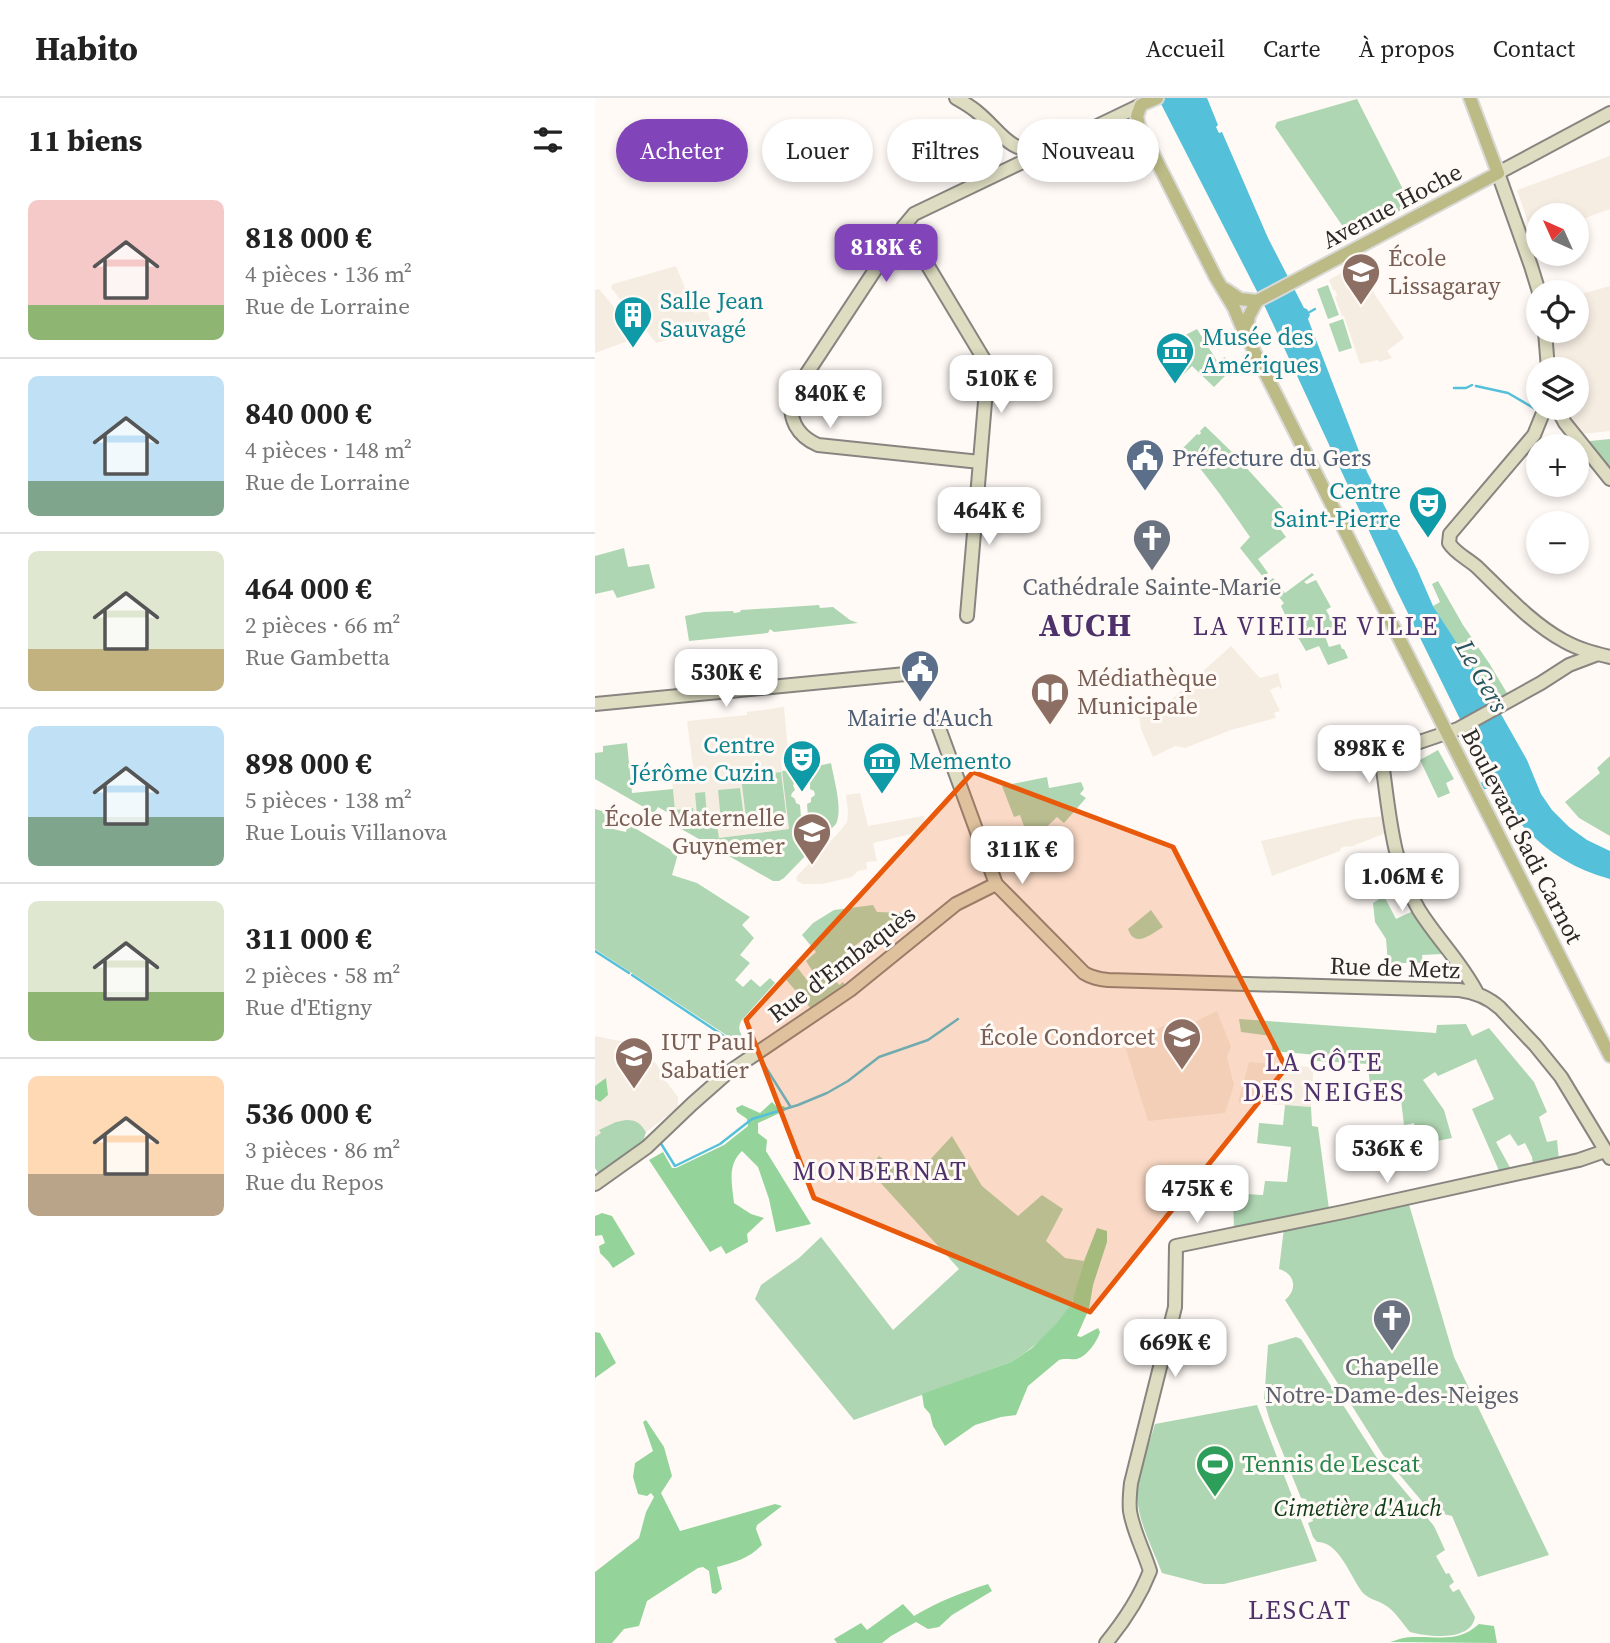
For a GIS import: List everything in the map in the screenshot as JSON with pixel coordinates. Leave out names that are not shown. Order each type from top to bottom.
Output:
[{"type":"main road","points":[[957,98],[977,111],[1009,143],[1017,147]]},
{"type":"main road","points":[[1114,118],[1157,98]]},
{"type":"main road","points":[[1470,98],[1535,280]]},
{"type":"main road","points":[[1138,119],[1141,105]]},
{"type":"main road","points":[[1498,173],[1610,113]]},
{"type":"main road","points":[[1114,118],[1128,119]]},
{"type":"main road","points":[[1009,143],[1017,159]]},
{"type":"main road","points":[[1003,170],[1009,155],[1009,143]]},
{"type":"main road","points":[[1003,170],[1017,164]]},
{"type":"main road","name":"Boulevard Sadi Carnot","points":[[1159,165],[1452,731],[1610,1056]]},
{"type":"main road","name":"Avenue Hoche","points":[[1257,301],[1498,173]]},
{"type":"main road","points":[[977,182],[921,209],[904,226],[801,381],[792,396],[791,414],[796,427],[812,443],[818,445],[980,462]]},
{"type":"main road","points":[[904,226],[988,366],[967,616]]},
{"type":"main road","name":"Boulevard Sadi Carnot","points":[[1216,278],[1229,293],[1240,299],[1257,301]]},
{"type":"main road","points":[[1246,335],[1248,316],[1257,301]]},
{"type":"main road","points":[[1535,434],[1552,420],[1565,423]]},
{"type":"main road","points":[[1563,420],[1610,479]]},
{"type":"main road","points":[[1526,444],[1450,534],[1449,542],[1454,550],[1469,560],[1582,660]]},
{"type":"main road","points":[[1569,647],[1572,660],[1569,665]]},
{"type":"main road","points":[[1569,647],[1604,655]]},
{"type":"main road","points":[[1477,993],[1470,978],[1420,911],[1406,884],[1394,843],[1381,755],[1452,731],[1569,665],[1604,655]]},
{"type":"main road","points":[[595,705],[916,673]]},
{"type":"main road","points":[[939,728],[996,884]]},
{"type":"main road","name":"Rue d'Embaquès","points":[[595,1184],[647,1147],[726,1074],[850,990],[951,907],[996,884]]},
{"type":"main road","name":"Rue de Metz","points":[[996,884],[1084,973],[1096,979],[1459,990],[1477,993],[1500,1008],[1549,1061],[1608,1154]]},
{"type":"main road","points":[[1106,1643],[1136,1603],[1150,1571],[1130,1510],[1131,1483],[1175,1307],[1176,1247],[1608,1154]]},
{"type":"highlighted area","points":[[973,772],[1173,847],[1286,1068],[1090,1312],[814,1198],[746,1020]]},
{"type":"shaded area","points":[[1610,156],[1610,209],[1589,217],[1589,203],[1526,203],[1526,216],[1517,190]]},
{"type":"shaded area","name":"École Lissagaray","points":[[1355,265],[1404,338],[1387,351],[1392,358],[1360,364],[1335,297],[1335,290],[1329,280]]},
{"type":"shaded area","points":[[676,266],[695,313],[707,310],[710,320],[693,323],[675,338],[656,343],[611,288],[613,284]]},
{"type":"shaded area","points":[[1610,286],[1610,431],[1581,434],[1571,420],[1589,420],[1589,357],[1552,357],[1551,343],[1589,343],[1589,292]]},
{"type":"shaded area","points":[[599,289],[639,337],[595,353],[595,290]]},
{"type":"shaded area","points":[[1231,646],[1260,678],[1278,673],[1282,688],[1279,686],[1270,690],[1280,711],[1274,713],[1276,718],[1231,730],[1185,748],[1175,746],[1153,757],[1141,729],[1139,716],[1163,707]]},
{"type":"shaded area","points":[[784,707],[788,751],[784,751],[785,759],[781,760],[789,829],[719,838],[675,810],[671,770],[693,767],[687,721],[747,715],[747,712]]},
{"type":"shaded area","points":[[860,793],[868,826],[923,816],[928,830],[873,843],[877,861],[866,862],[867,869],[858,871],[852,877],[822,884],[803,884],[797,881],[796,877],[847,822],[846,795]]},
{"type":"shaded area","points":[[1384,816],[1386,833],[1272,876],[1261,841],[1356,819]]},
{"type":"shaded area","name":"École Condorcet","points":[[1217,1011],[1231,1047],[1227,1057],[1234,1085],[1225,1113],[1148,1121],[1124,1043],[1171,1023],[1174,1032]]},
{"type":"shaded area","name":"IUT Paul Sabatier","points":[[595,1036],[630,1043],[642,1062],[655,1062],[678,1097],[678,1108],[646,1132],[626,1133],[595,1155]]},
{"type":"shaded area","points":[[1311,1059],[1314,1059],[1311,1107],[1238,1102],[1249,1062],[1310,1067]]},
{"type":"green space","points":[[1357,99],[1411,205],[1350,237],[1275,127],[1277,122]]},
{"type":"green space","points":[[1328,285],[1339,315],[1328,319],[1317,289]]},
{"type":"green space","points":[[1343,319],[1352,348],[1339,352],[1329,324]]},
{"type":"green space","points":[[1197,329],[1217,361],[1225,357],[1229,365],[1222,369],[1226,375],[1214,387],[1192,366],[1178,380],[1156,350]]},
{"type":"green space","points":[[1205,426],[1283,508],[1272,518],[1283,524],[1280,529],[1286,537],[1258,559],[1268,573],[1263,577],[1240,548],[1250,537],[1183,448],[1201,433]]},
{"type":"green space","points":[[1610,439],[1608,470],[1589,444],[1590,441]]},
{"type":"green space","points":[[624,548],[628,567],[649,564],[655,588],[617,598],[613,590],[595,594],[595,556]]},
{"type":"green space","points":[[1312,573],[1314,575],[1304,582],[1307,584],[1316,580],[1331,607],[1326,610],[1335,626],[1323,631],[1329,647],[1340,644],[1348,658],[1328,665],[1319,646],[1306,651],[1296,634],[1307,627],[1300,615],[1288,621],[1281,606],[1284,603],[1267,583],[1273,578],[1285,593]]},
{"type":"green space","points":[[1438,581],[1507,693],[1493,701],[1433,606],[1440,602],[1432,584]]},
{"type":"green space","points":[[819,605],[820,608],[833,607],[858,623],[774,632],[770,629],[768,633],[689,641],[685,616],[704,612],[734,613],[741,610]]},
{"type":"green space","points":[[627,743],[632,793],[673,789],[675,810],[693,808],[695,822],[716,820],[719,838],[789,829],[782,771],[793,772],[795,790],[791,796],[800,805],[801,817],[808,817],[807,804],[815,795],[810,789],[808,770],[831,763],[838,803],[836,824],[784,878],[773,881],[676,826],[680,820],[658,807],[654,813],[595,779],[595,753],[603,752],[603,746]]},
{"type":"green space","points":[[1438,750],[1454,779],[1446,783],[1450,793],[1438,798],[1420,760]]},
{"type":"green space","points":[[1610,756],[1610,836],[1579,818],[1565,802],[1600,773],[1597,768]]},
{"type":"green space","points":[[781,772],[786,813],[746,818],[741,777]]},
{"type":"green space","points":[[1047,777],[1049,788],[1081,782],[1084,789],[1080,794],[1086,798],[1064,823],[1057,817],[1030,843],[1020,815],[1014,817],[1002,786]]},
{"type":"green space","points":[[740,788],[744,818],[721,821],[718,790]]},
{"type":"green space","points":[[705,792],[707,815],[697,815],[695,793]]},
{"type":"green space","points":[[595,809],[613,814],[613,829],[626,832],[628,824],[678,854],[672,875],[697,883],[750,917],[742,925],[754,938],[740,955],[750,963],[735,980],[743,987],[751,979],[760,987],[770,978],[775,983],[741,1021],[740,1031],[751,1045],[746,1048],[595,949]]},
{"type":"green space","points":[[1384,896],[1396,919],[1413,911],[1443,954],[1422,955],[1423,963],[1388,963],[1386,939],[1375,922],[1373,903]]},
{"type":"green space","points":[[873,905],[877,912],[905,913],[910,920],[871,951],[862,940],[827,969],[839,985],[843,982],[847,988],[813,1011],[783,976],[797,967],[809,983],[817,978],[806,961],[816,952],[802,935],[813,923],[834,910]]},
{"type":"green space","points":[[1151,910],[1163,927],[1144,938],[1135,938],[1128,929]]},
{"type":"green space","points":[[1239,1019],[1436,1033],[1437,1025],[1466,1024],[1472,1036],[1489,1028],[1534,1082],[1547,1112],[1539,1117],[1547,1142],[1557,1140],[1559,1160],[1533,1166],[1525,1143],[1518,1146],[1510,1134],[1496,1142],[1512,1171],[1500,1173],[1472,1109],[1494,1099],[1476,1059],[1438,1076],[1435,1072],[1423,1080],[1444,1110],[1452,1138],[1418,1145],[1414,1123],[1404,1125],[1399,1084],[1370,1086],[1368,1064],[1317,1061],[1317,1055],[1272,1051],[1273,1036],[1241,1032]]},
{"type":"green space","points":[[606,1078],[608,1095],[600,1102],[595,1099],[595,1086]]},
{"type":"green space","points":[[772,1102],[777,1107],[784,1106],[786,1110],[758,1123],[758,1133],[767,1140],[766,1151],[811,1224],[776,1232],[758,1167],[742,1151],[732,1169],[734,1203],[751,1214],[764,1218],[747,1234],[748,1242],[726,1254],[721,1246],[710,1252],[649,1160],[663,1152],[672,1168],[676,1168],[724,1145],[748,1126],[747,1119],[737,1112],[736,1108],[742,1105],[760,1113]]},
{"type":"green space","points":[[1285,1105],[1311,1107],[1312,1126],[1318,1127],[1329,1209],[1234,1229],[1232,1173],[1246,1172],[1245,1194],[1263,1195],[1265,1181],[1287,1182],[1291,1147],[1257,1143],[1259,1123],[1283,1125]]},
{"type":"green space","points":[[626,1120],[638,1123],[646,1132],[642,1145],[600,1176],[595,1168],[595,1137],[601,1133],[599,1130]]},
{"type":"green space","points":[[952,1136],[982,1186],[1018,1216],[1042,1195],[1063,1209],[1046,1241],[1065,1258],[1084,1261],[1075,1294],[1066,1313],[1052,1329],[1037,1344],[1011,1362],[854,1420],[755,1299],[761,1285],[799,1258],[821,1237],[893,1330],[959,1269],[868,1169],[879,1156],[913,1178]]},
{"type":"green space","name":"Cimetière d'Auch","points":[[1408,1201],[1454,1357],[1549,1555],[1478,1577],[1452,1516],[1430,1511],[1383,1455],[1285,1300],[1292,1291],[1293,1282],[1289,1274],[1279,1269],[1284,1228]]},
{"type":"green space","points":[[602,1213],[612,1216],[635,1254],[613,1268],[600,1253],[599,1246],[605,1243],[602,1235],[595,1236],[595,1216]]},
{"type":"green space","points":[[1097,1228],[1107,1231],[1107,1242],[1093,1285],[1089,1309],[1077,1336],[1081,1337],[1098,1328],[1100,1332],[1094,1344],[1077,1359],[1059,1360],[1028,1386],[1016,1415],[975,1425],[945,1446],[924,1407],[922,1394],[1011,1362],[1032,1348],[1072,1303]]},
{"type":"green space","points":[[595,1332],[600,1333],[616,1363],[595,1378]]},
{"type":"green space","name":"Cimetière d'Auch","points":[[1296,1337],[1301,1339],[1377,1458],[1434,1526],[1445,1550],[1436,1556],[1454,1582],[1449,1586],[1453,1592],[1459,1589],[1475,1617],[1466,1631],[1448,1636],[1410,1632],[1388,1607],[1364,1594],[1339,1554],[1313,1537],[1308,1523],[1313,1521],[1306,1499],[1301,1498],[1264,1401],[1268,1345]]},
{"type":"green space","name":"Tennis de Lescat","points":[[1257,1405],[1317,1561],[1224,1584],[1204,1584],[1162,1573],[1142,1522],[1137,1496],[1142,1464],[1155,1424]]},
{"type":"green space","points":[[646,1420],[664,1447],[672,1476],[661,1493],[680,1531],[775,1504],[782,1506],[757,1525],[762,1545],[757,1550],[735,1562],[717,1567],[722,1589],[716,1594],[712,1593],[709,1571],[703,1567],[698,1568],[647,1601],[639,1626],[624,1629],[612,1643],[595,1643],[595,1572],[639,1538],[646,1512],[654,1497],[651,1493],[647,1496],[638,1494],[633,1477],[635,1463],[653,1451],[643,1422]]},
{"type":"green space","points":[[988,1584],[992,1591],[952,1615],[939,1627],[928,1629],[916,1622],[882,1643],[837,1643],[834,1639],[861,1623],[867,1630],[903,1604],[914,1616],[950,1598]]},
{"type":"green space","points":[[1479,1624],[1494,1626],[1497,1643],[1390,1642],[1409,1637],[1456,1636]]},
{"type":"water","points":[[1158,98],[1207,98],[1218,125],[1216,127],[1219,133],[1222,132],[1268,238],[1310,315],[1308,319],[1367,472],[1433,606],[1489,693],[1552,810],[1587,840],[1610,851],[1610,879],[1573,865],[1550,851],[1517,820],[1495,789],[1483,789],[1480,784],[1488,776],[1397,591],[1266,309]]},
{"type":"waterway","points":[[1306,314],[1315,309]]},
{"type":"waterway","points":[[1454,388],[1472,385]]},
{"type":"waterway","points":[[1476,386],[1508,393],[1526,404]]},
{"type":"waterway","points":[[595,951],[629,973]]},
{"type":"waterway","points":[[632,975],[748,1052]]},
{"type":"waterway","points":[[658,1144],[660,1142],[675,1166],[720,1144],[752,1119],[827,1093],[879,1057],[928,1040],[958,1019]]},
{"type":"waterway","points":[[763,1063],[790,1106]]},
{"type":"place","name":"École Lissagaray","points":[[1361,306]]},
{"type":"place","name":"Salle Jean Sauvagé","points":[[633,349]]},
{"type":"place","name":"Musée des Amériques","points":[[1175,385]]},
{"type":"place","name":"Préfecture du Gers","points":[[1145,492]]},
{"type":"place","name":"Centre Saint-Pierre","points":[[1428,539]]},
{"type":"place","name":"Cathédrale Sainte-Marie","points":[[1152,572]]},
{"type":"place","name":"Mairie d'Auch","points":[[920,703]]},
{"type":"place","name":"Médiathèque Municipale","points":[[1050,726]]},
{"type":"place","name":"Centre Jérôme Cuzin","points":[[802,793]]},
{"type":"place","name":"Memento","points":[[882,795]]},
{"type":"place","name":"École Maternelle Guynemer","points":[[812,866]]},
{"type":"place","name":"École Condorcet","points":[[1182,1071]]},
{"type":"place","name":"IUT Paul Sabatier","points":[[634,1090]]},
{"type":"place","name":"Chapelle Notre-Dame-des-Neiges","points":[[1392,1352]]},
{"type":"place","name":"Tennis de Lescat","points":[[1215,1498]]},
{"type":"district","name":"AUCH","points":[[1086,625]]},
{"type":"district","name":"LA VIEILLE VILLE","points":[[1316,626]]},
{"type":"district","name":"LA CÔTE DES NEIGES","points":[[1324,1077]]},
{"type":"district","name":"MONBERNAT","points":[[880,1171]]},
{"type":"district","name":"LESCAT","points":[[1300,1610]]},
{"type":"water label","name":"Le Gers","points":[[1482,676]]}]
